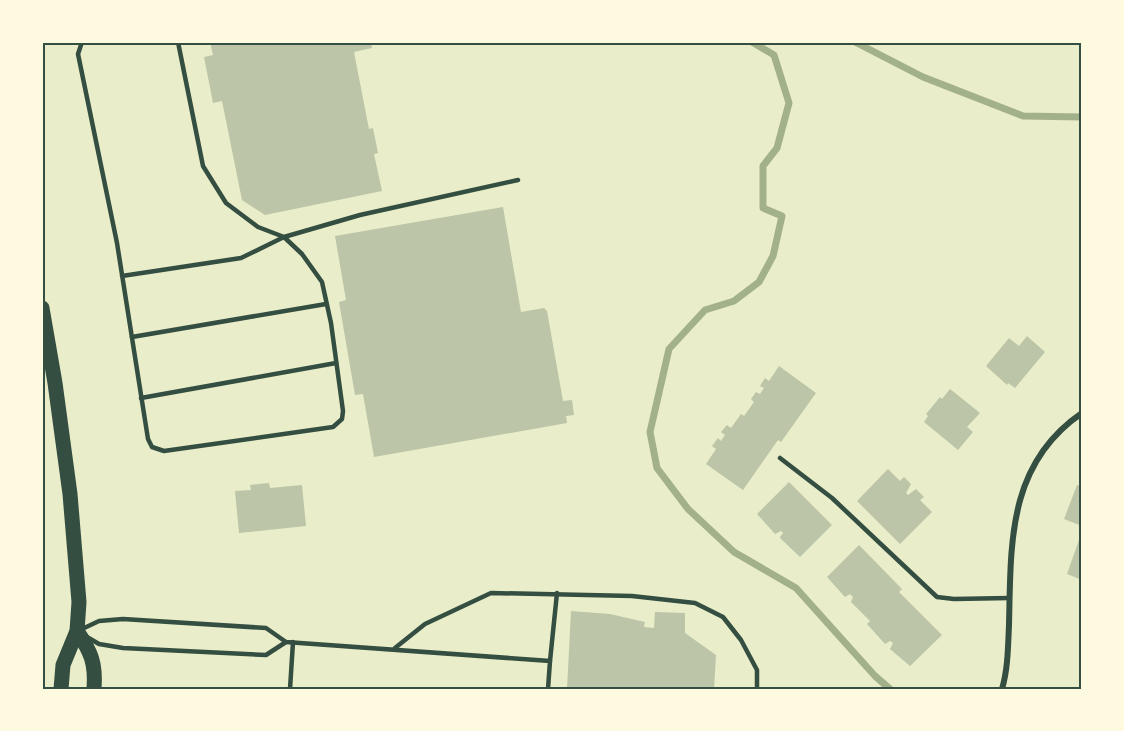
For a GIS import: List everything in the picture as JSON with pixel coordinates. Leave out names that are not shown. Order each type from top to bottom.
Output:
[{"type":"main road","points":[[42,308],[70,494],[79,602],[77,631],[63,665],[61,689]]},
{"type":"main road","points":[[77,631],[90,649],[95,675],[94,689]]},
{"type":"street","points":[[1002,689],[1008,648],[1014,521],[1032,466],[1062,429],[1082,413]]},
{"type":"lane","points":[[82,42],[78,54],[122,276],[148,439],[152,447],[164,451],[333,426],[342,419],[343,411],[321,282],[302,254],[284,237],[258,227],[226,203],[203,166],[178,42]]},
{"type":"lane","points":[[122,276],[241,258],[284,237],[360,215],[518,180]]},
{"type":"lane","points":[[132,337],[326,304]]},
{"type":"lane","points":[[141,398],[336,363]]},
{"type":"lane","points":[[780,458],[832,498],[937,597],[1010,598]]},
{"type":"lane","points":[[394,649],[425,624],[491,593],[632,596],[695,603],[723,617],[741,640],[757,670],[757,689]]},
{"type":"lane","points":[[548,689],[557,593]]},
{"type":"lane","points":[[77,631],[99,621],[123,619],[266,628],[286,642]]},
{"type":"lane","points":[[77,631],[99,644],[142,649],[266,655],[286,642],[293,642],[550,661]]},
{"type":"lane","points":[[290,689],[293,642]]},
{"type":"building","points":[[210,42],[371,42],[372,48],[354,52],[369,129],[373,128],[378,153],[374,154],[382,191],[265,215],[242,200],[222,101],[213,103],[204,57],[213,55]]},
{"type":"building","points":[[503,207],[521,312],[544,308],[547,311],[563,401],[572,400],[574,415],[566,416],[567,423],[374,457],[363,394],[355,395],[339,302],[346,300],[335,236]]},
{"type":"building","points":[[1027,336],[1045,352],[1015,388],[1008,383],[1007,385],[986,366],[1009,338],[1019,346]]},
{"type":"building","points":[[779,366],[816,393],[781,442],[778,440],[743,490],[706,464],[716,449],[712,446],[718,438],[721,441],[725,435],[721,432],[727,425],[731,428],[741,414],[744,416],[754,402],[751,399],[756,392],[760,394],[764,388],[760,386],[765,378],[769,381]]},
{"type":"building","points":[[950,389],[980,413],[967,427],[973,432],[958,450],[924,422],[928,416],[926,414]]},
{"type":"building","points":[[888,469],[900,481],[904,477],[911,484],[906,493],[908,495],[916,489],[924,497],[920,500],[932,512],[900,544],[857,501]]},
{"type":"building","points":[[789,482],[832,525],[800,557],[781,539],[783,533],[781,531],[775,534],[757,514]]},
{"type":"building","points":[[269,483],[270,488],[302,485],[306,526],[239,533],[235,491],[251,490],[250,485]]},
{"type":"building","points":[[1077,485],[1082,487],[1082,526],[1064,519]]},
{"type":"building","points":[[1079,540],[1082,541],[1082,580],[1067,574]]},
{"type":"building","points":[[859,545],[902,589],[899,592],[942,635],[910,666],[890,649],[893,643],[890,641],[885,644],[867,624],[870,621],[851,602],[853,597],[850,594],[845,597],[827,577]]},
{"type":"building","points":[[571,611],[610,614],[645,622],[644,627],[654,628],[655,612],[685,613],[685,633],[716,655],[714,689],[567,689]]},
{"type":"waterway","points":[[752,42],[774,55],[789,103],[777,148],[763,166],[763,208],[782,216],[773,256],[759,282],[734,301],[705,310],[669,349],[650,432],[657,468],[688,509],[734,552],[796,588],[875,676],[890,689]]},
{"type":"waterway","points":[[855,42],[923,77],[1023,116],[1082,117]]}]
